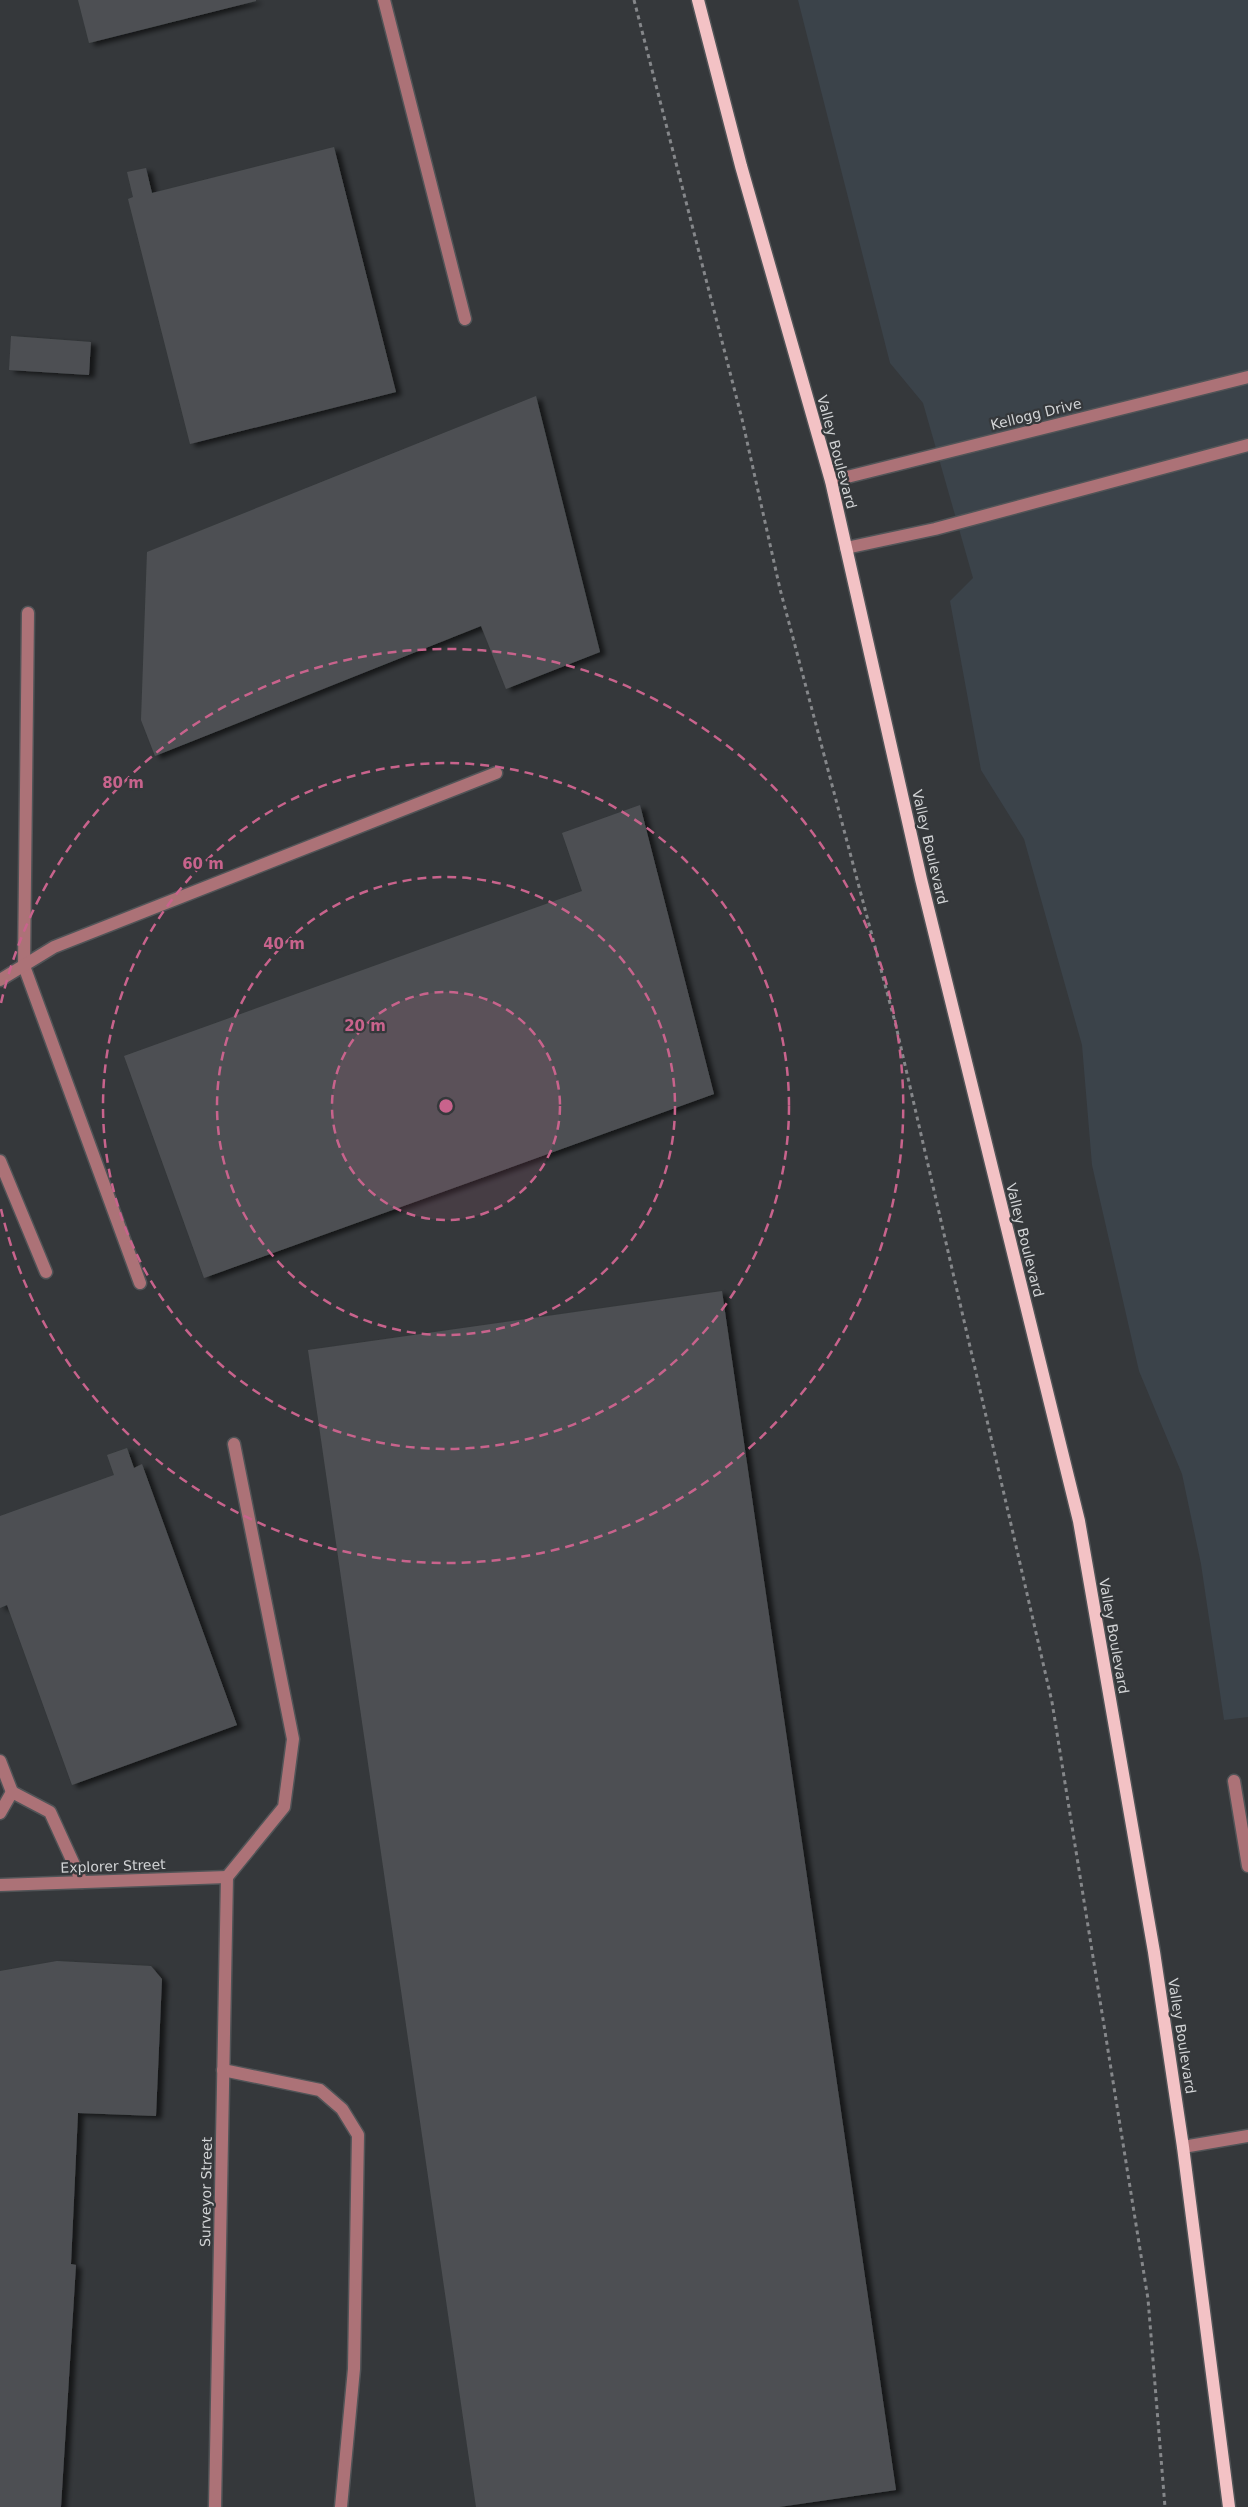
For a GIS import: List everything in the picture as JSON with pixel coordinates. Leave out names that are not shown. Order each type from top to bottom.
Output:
[{"type":"main road","name":"Valley Boulevard","points":[[698,0],[741,166],[831,481],[924,888],[1078,1521],[1152,1942],[1183,2147],[1228,2507]]},
{"type":"street","points":[[384,0],[465,319]]},
{"type":"street","name":"Kellogg Drive","points":[[831,481],[1248,377]]},
{"type":"street","points":[[846,548],[935,529],[1248,445]]},
{"type":"street","points":[[28,613],[24,966],[140,1283]]},
{"type":"street","points":[[0,980],[54,947],[496,773]]},
{"type":"street","points":[[0,1161],[46,1272]]},
{"type":"street","points":[[227,1877],[284,1807],[294,1739],[234,1444]]},
{"type":"street","points":[[0,1761],[12,1792],[50,1812],[82,1882]]},
{"type":"street","points":[[1234,1781],[1248,1866]]},
{"type":"street","points":[[0,1813],[12,1792]]},
{"type":"street","name":"Explorer Street","points":[[0,1885],[227,1877]]},
{"type":"street","name":"Surveyor Street","points":[[215,2507],[227,1877]]},
{"type":"street","points":[[223,2070],[320,2090],[342,2109],[358,2135],[354,2369],[341,2507]]},
{"type":"street","points":[[1183,2147],[1248,2136]]},
{"type":"path","points":[[634,0],[742,419],[780,589],[896,1026],[1052,1702],[1148,2299],[1166,2507]]},
{"type":"shaded area","points":[[798,0],[1248,0],[1248,1717],[1224,1720],[1201,1564],[1182,1474],[1139,1371],[1092,1165],[1082,1045],[1024,839],[981,770],[950,601],[973,578],[923,403],[890,363]]},
{"type":"building","points":[[78,0],[256,0],[256,1],[89,43]]},
{"type":"building","points":[[334,147],[396,392],[190,444],[128,199],[133,197],[127,172],[146,168],[152,193]]},
{"type":"building","points":[[11,336],[91,342],[89,375],[9,370]]},
{"type":"building","points":[[536,396],[600,652],[506,689],[481,626],[155,756],[141,720],[147,552]]},
{"type":"building","points":[[640,805],[714,1094],[204,1278],[124,1056],[582,891],[562,833]]},
{"type":"building","points":[[722,1291],[896,2490],[779,2507],[476,2507],[308,1350]]},
{"type":"building","points":[[127,1448],[134,1468],[142,1464],[237,1725],[72,1785],[7,1605],[0,1608],[0,1516],[114,1475],[107,1455]]},
{"type":"building","points":[[57,1961],[151,1966],[162,1979],[156,2116],[78,2113],[71,2264],[76,2265],[61,2507],[0,2507],[0,1971]]}]
